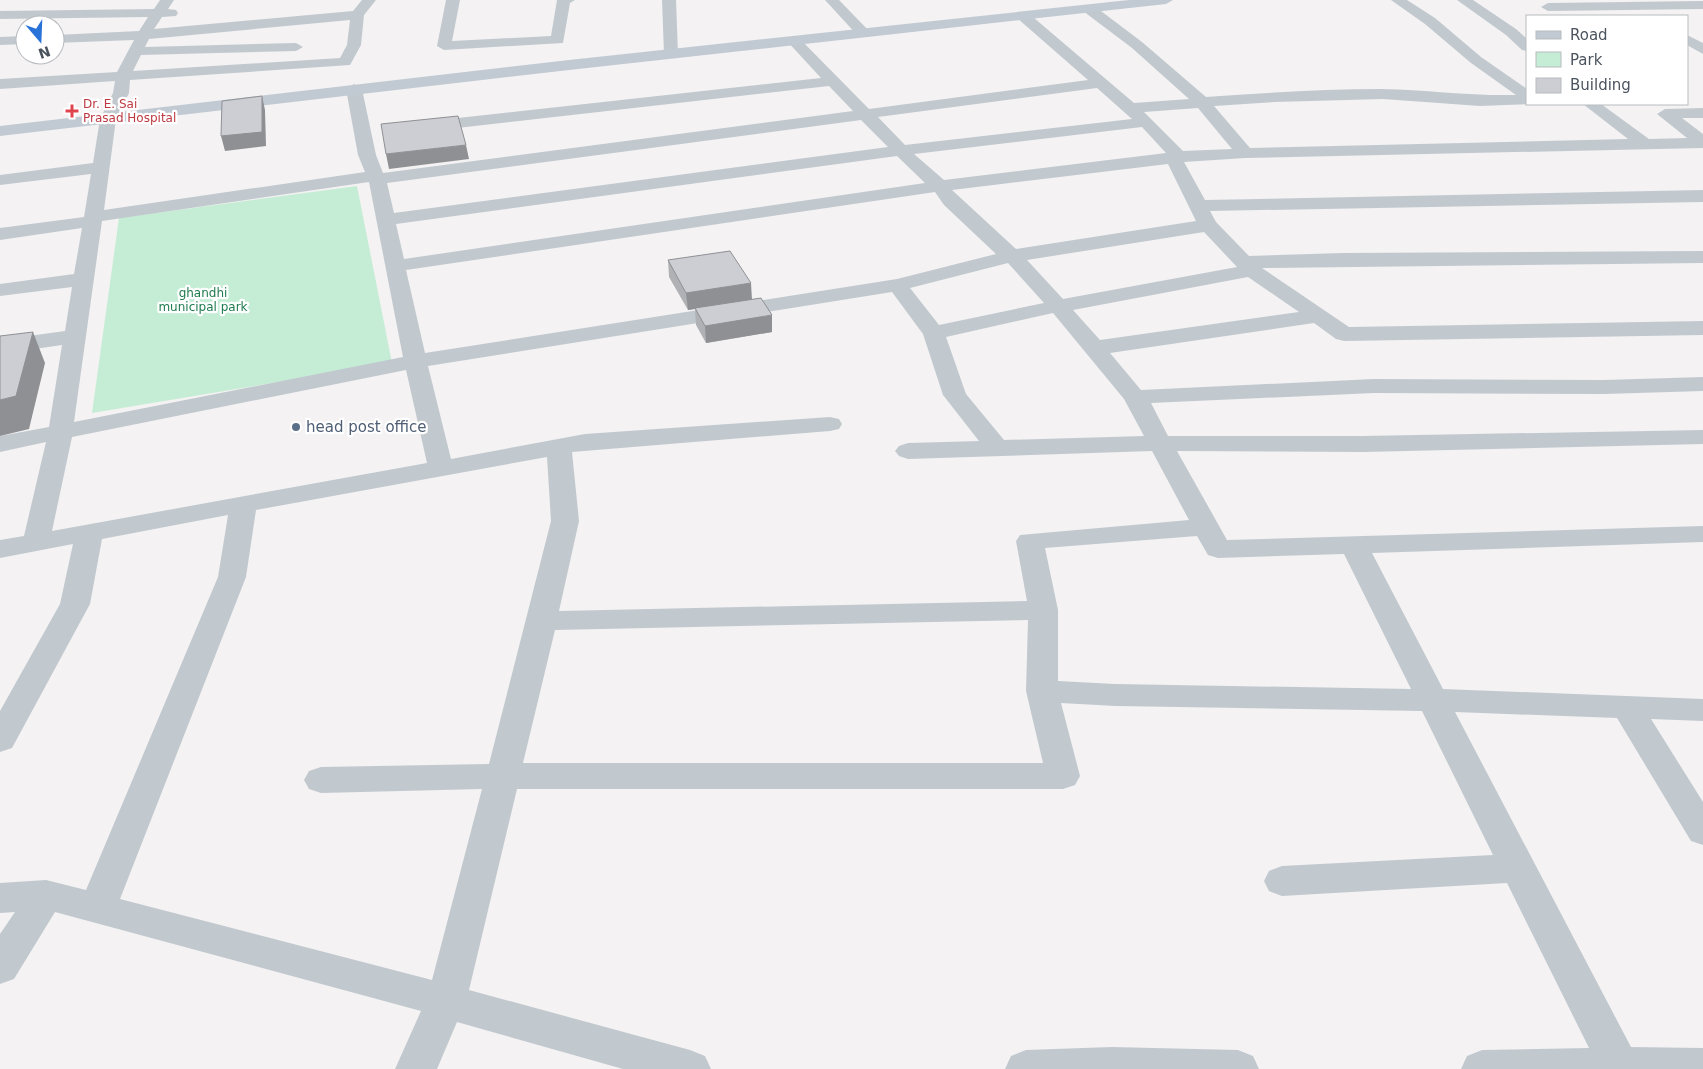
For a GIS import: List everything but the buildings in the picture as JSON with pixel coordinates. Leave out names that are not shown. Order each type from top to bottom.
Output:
[{"type":"street","points":[[0,4],[124,0]]},
{"type":"street","points":[[36,543],[60,434],[108,119],[121,93],[123,75],[144,34],[167,0]]},
{"type":"street","points":[[0,84],[346,62],[354,45],[357,15],[369,0]]},
{"type":"street","points":[[453,0],[444,46],[558,40],[564,0],[568,0]]},
{"type":"street","points":[[669,0],[671,54]]},
{"type":"street","points":[[832,0],[864,34]]},
{"type":"street","points":[[1015,0],[1028,15],[1100,84],[1146,122],[1176,158],[1208,225],[1249,266],[1344,334],[1703,328]]},
{"type":"street","points":[[0,131],[354,89],[1166,0]]},
{"type":"street","points":[[1398,0],[1430,21],[1476,60],[1526,95]]},
{"type":"street","points":[[1464,0],[1512,32],[1526,46]]},
{"type":"street","points":[[1548,7],[1647,8],[1703,5]]},
{"type":"street","points":[[1088,8],[1137,46],[1203,103],[1246,153]]},
{"type":"street","points":[[0,15],[158,14],[183,12]]},
{"type":"street","points":[[65,38],[144,34],[357,15]]},
{"type":"street","points":[[0,30],[15,33]]},
{"type":"street","points":[[1688,38],[1703,36]]},
{"type":"street","points":[[0,41],[15,37]]},
{"type":"street","points":[[1688,39],[1703,50]]},
{"type":"street","points":[[792,40],[901,150],[940,186],[958,207],[1002,249],[1012,256],[1095,348],[1134,397],[1218,550],[1703,534]]},
{"type":"street","points":[[334,45],[354,45]]},
{"type":"street","points":[[115,52],[314,46]]},
{"type":"street","points":[[402,129],[833,81]]},
{"type":"street","points":[[0,234],[377,178],[1100,84]]},
{"type":"street","points":[[354,89],[367,155],[377,178],[415,361],[441,468]]},
{"type":"street","points":[[1130,108],[1383,94],[1480,101],[1526,100]]},
{"type":"street","points":[[1592,105],[1645,144]]},
{"type":"street","points":[[1703,113],[1665,114],[1703,143]]},
{"type":"street","points":[[386,220],[901,150],[1146,122]]},
{"type":"street","points":[[363,134],[383,131]]},
{"type":"street","points":[[395,266],[940,186],[1176,158],[1246,153],[1703,143]]},
{"type":"street","points":[[0,180],[101,168]]},
{"type":"street","points":[[1199,206],[1451,199],[1703,196]]},
{"type":"street","points":[[0,444],[60,434],[415,361],[897,285],[1012,256],[1208,225]]},
{"type":"street","points":[[934,333],[1249,266],[1342,258],[1703,257]]},
{"type":"street","points":[[0,290],[84,279]]},
{"type":"street","points":[[897,285],[934,333],[955,395],[997,448]]},
{"type":"street","points":[[1095,348],[1318,316]]},
{"type":"street","points":[[0,347],[75,336]]},
{"type":"street","points":[[1134,397],[1374,386],[1604,387],[1703,384]]},
{"type":"street","points":[[0,549],[585,442],[830,424]]},
{"type":"street","points":[[908,451],[1160,443],[1363,444],[1703,437]]},
{"type":"street","points":[[416,1069],[446,1001],[504,776],[565,522],[559,447]]},
{"type":"street","points":[[97,909],[232,577],[243,505]]},
{"type":"street","points":[[321,780],[504,776],[1063,776],[1042,691],[1043,610],[1030,541],[1205,527]]},
{"type":"street","points":[[0,740],[75,604],[89,533]]},
{"type":"street","points":[[1354,545],[1620,1067]]},
{"type":"street","points":[[542,621],[1043,610]]},
{"type":"street","points":[[1042,691],[1115,695],[1433,700],[1628,709],[1703,710]]},
{"type":"street","points":[[1628,709],[1703,831]]},
{"type":"street","points":[[1282,881],[1519,868]]},
{"type":"street","points":[[0,967],[46,896]]},
{"type":"street","points":[[0,898],[46,896],[446,1001],[690,1069]]},
{"type":"street","points":[[1026,1069],[1112,1066],[1238,1069]]},
{"type":"street","points":[[1482,1069],[1703,1067]]},
{"type":"green space","name":"ghandhi municipal park","points":[[357,186],[392,363],[92,413],[119,218]]},
{"type":"place","name":"Dr. E. Sai Prasad Hospital","points":[[72,111]]},
{"type":"place","name":"head post office","points":[[296,427]]}]
